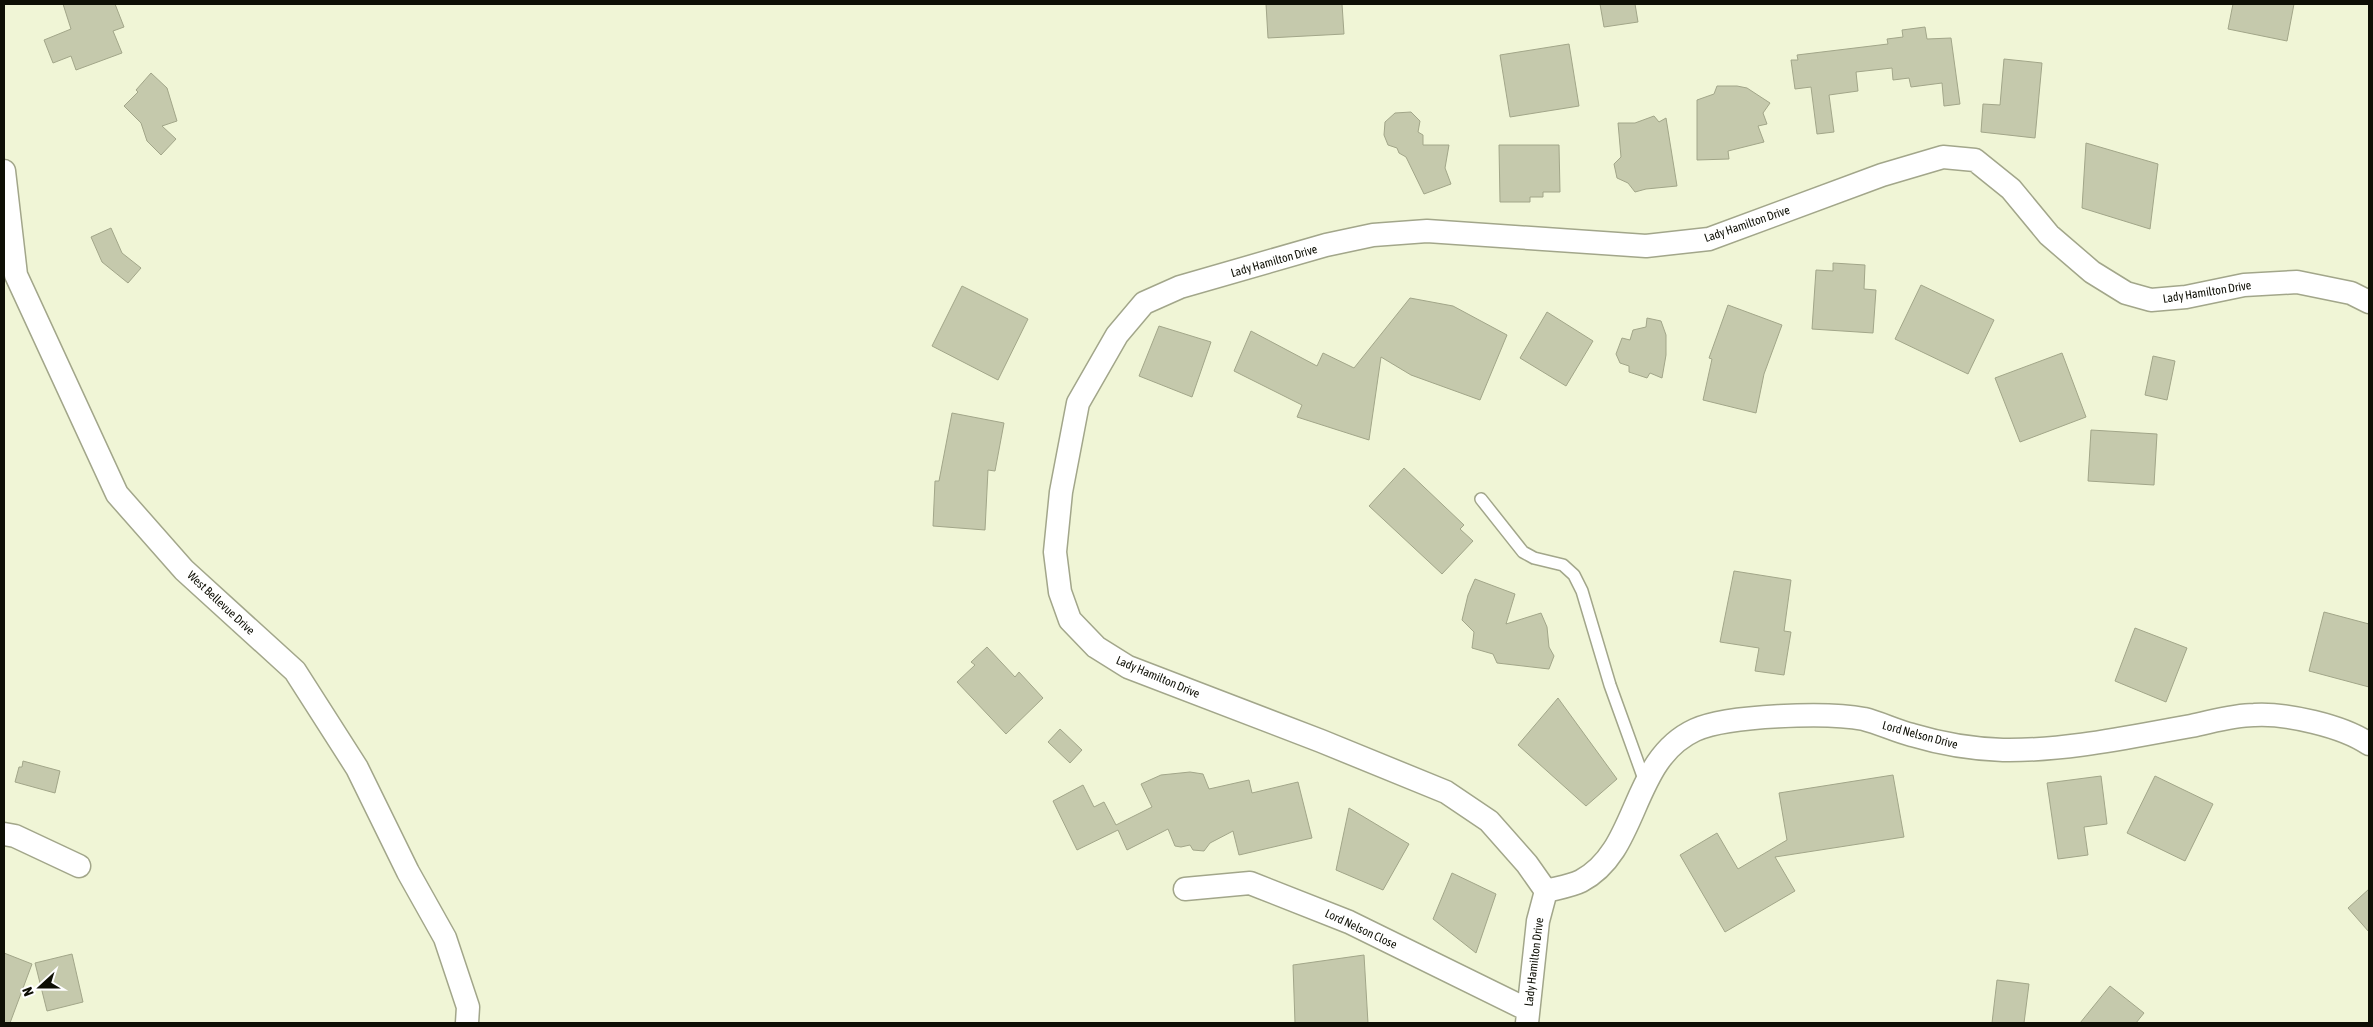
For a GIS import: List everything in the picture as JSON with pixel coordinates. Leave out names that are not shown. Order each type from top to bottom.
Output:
[{"type":"street","name":"Lady Hamilton Drive","points":[[1527,1017],[1538,921],[1546,891],[1527,864],[1489,821],[1446,792],[1321,740],[1128,667],[1096,647],[1070,620],[1060,592],[1055,552],[1061,492],[1078,403],[1117,335],[1144,304],[1180,287],[1326,246],[1373,235],[1427,231],[1646,246],[1709,239],[1882,175],[1943,157],[1975,160],[2011,189],[2049,235],[2092,272],[2126,293],[2151,300],[2186,297],[2244,285],[2297,282],[2351,293],[2369,302]]},
{"type":"street","name":"West Bellevue Drive","points":[[4,171],[7,226],[16,275],[117,494],[184,570],[295,671],[357,768],[408,872],[445,938],[468,1007],[467,1023]]},
{"type":"street","name":"Lord Nelson Drive","points":[[1546,891],[1581,881],[1610,858],[1645,782],[1670,746],[1695,730],[1725,722],[1795,715],[1864,719],[1914,736],[1959,747],[2004,750],[2072,747],[2254,714],[2303,719],[2360,738],[2369,744]]},
{"type":"street","points":[[4,834],[15,836],[79,866]]},
{"type":"street","name":"Lord Nelson Close","points":[[1185,889],[1250,883],[1349,922],[1527,1017]]},
{"type":"lane","points":[[1481,499],[1523,552],[1534,558],[1563,564],[1574,575],[1582,591],[1610,685],[1645,782]]},
{"type":"building","points":[[63,4],[115,4],[124,27],[113,31],[122,53],[76,70],[71,56],[53,63],[44,40],[71,29]]},
{"type":"building","points":[[1266,4],[1342,4],[1344,34],[1268,38]]},
{"type":"building","points":[[1600,4],[1635,4],[1638,22],[1604,27]]},
{"type":"building","points":[[2233,4],[2294,4],[2287,41],[2228,29]]},
{"type":"building","points":[[1925,27],[1927,39],[1951,38],[1960,104],[1944,106],[1942,83],[1911,87],[1909,78],[1893,80],[1892,68],[1856,72],[1858,91],[1829,95],[1834,132],[1817,134],[1811,87],[1795,89],[1791,60],[1798,60],[1797,55],[1888,44],[1887,39],[1903,37],[1902,30]]},
{"type":"building","points":[[1569,44],[1579,106],[1510,117],[1500,55]]},
{"type":"building","points":[[2004,59],[2042,63],[2035,138],[1981,132],[1983,104],[2000,105]]},
{"type":"building","points":[[151,73],[167,88],[177,121],[162,126],[176,139],[161,155],[147,141],[141,123],[124,106],[138,92],[136,90]]},
{"type":"building","points":[[1717,86],[1747,88],[1770,103],[1763,113],[1767,124],[1758,126],[1764,142],[1728,151],[1729,159],[1697,160],[1697,100],[1714,94]]},
{"type":"building","points":[[1411,112],[1420,121],[1418,132],[1423,135],[1423,145],[1449,145],[1445,168],[1451,184],[1424,194],[1406,157],[1399,153],[1397,148],[1388,145],[1384,135],[1385,122],[1395,113]]},
{"type":"building","points":[[1654,116],[1659,122],[1666,118],[1677,186],[1635,192],[1628,183],[1617,178],[1614,164],[1621,157],[1618,123],[1635,123]]},
{"type":"building","points":[[2086,143],[2158,164],[2150,229],[2082,208]]},
{"type":"building","points":[[1499,145],[1559,145],[1560,192],[1543,192],[1543,197],[1530,197],[1530,202],[1500,202]]},
{"type":"building","points":[[111,228],[122,253],[141,268],[128,283],[102,262],[91,237]]},
{"type":"building","points":[[1833,263],[1865,265],[1864,289],[1876,290],[1873,333],[1812,329],[1816,270],[1833,271]]},
{"type":"building","points":[[1921,285],[1994,320],[1968,374],[1895,339]]},
{"type":"building","points":[[962,286],[1028,319],[998,380],[932,346]]},
{"type":"building","points":[[1410,298],[1453,306],[1507,335],[1480,400],[1411,375],[1381,357],[1369,440],[1297,417],[1302,405],[1234,371],[1251,331],[1317,366],[1323,353],[1354,368]]},
{"type":"building","points":[[1728,305],[1782,325],[1764,374],[1756,413],[1703,400],[1712,359],[1709,358]]},
{"type":"building","points":[[1547,312],[1593,341],[1566,386],[1520,358]]},
{"type":"building","points":[[1647,318],[1661,321],[1666,335],[1666,355],[1662,378],[1650,373],[1647,378],[1629,372],[1629,366],[1620,363],[1616,354],[1622,338],[1630,340],[1633,330],[1646,327]]},
{"type":"building","points":[[1159,326],[1211,342],[1192,397],[1139,376]]},
{"type":"building","points":[[2062,353],[2086,417],[2020,442],[1995,378]]},
{"type":"building","points":[[2153,356],[2175,361],[2167,400],[2145,395]]},
{"type":"building","points":[[952,413],[1004,423],[995,471],[988,470],[985,530],[933,526],[935,481],[939,481]]},
{"type":"building","points":[[2091,430],[2157,434],[2154,485],[2088,481]]},
{"type":"building","points":[[1404,468],[1464,525],[1460,529],[1473,541],[1442,574],[1369,506]]},
{"type":"building","points":[[1734,571],[1791,580],[1784,631],[1791,632],[1784,675],[1755,671],[1759,648],[1720,642]]},
{"type":"building","points":[[1475,579],[1515,594],[1506,624],[1541,613],[1547,627],[1549,647],[1554,656],[1549,669],[1497,663],[1493,654],[1472,648],[1474,632],[1462,620],[1468,595]]},
{"type":"building","points":[[2324,612],[2369,624],[2369,687],[2309,671]]},
{"type":"building","points":[[2135,628],[2187,648],[2166,702],[2115,681]]},
{"type":"building","points":[[987,647],[1015,677],[1019,672],[1043,698],[1006,734],[957,682],[975,665],[971,662]]},
{"type":"building","points":[[1558,698],[1617,779],[1586,806],[1518,745]]},
{"type":"building","points":[[1060,729],[1082,750],[1070,763],[1048,742]]},
{"type":"building","points":[[23,761],[60,771],[55,793],[15,782],[19,767],[22,767]]},
{"type":"building","points":[[1190,772],[1203,774],[1209,789],[1249,780],[1252,793],[1298,782],[1312,838],[1239,855],[1233,831],[1210,843],[1204,851],[1193,850],[1190,845],[1175,846],[1168,829],[1127,850],[1118,830],[1077,850],[1053,801],[1083,785],[1094,807],[1104,802],[1116,825],[1152,807],[1141,784],[1161,775]]},
{"type":"building","points":[[1893,775],[1904,837],[1775,857],[1795,891],[1725,932],[1680,855],[1717,833],[1738,869],[1787,840],[1779,793]]},
{"type":"building","points":[[2101,776],[2107,824],[2084,827],[2088,855],[2058,859],[2047,783]]},
{"type":"building","points":[[2155,776],[2213,804],[2185,861],[2127,833]]},
{"type":"building","points":[[1349,808],[1409,844],[1383,890],[1336,870]]},
{"type":"building","points":[[1452,873],[1496,894],[1476,953],[1433,919]]},
{"type":"building","points":[[2369,889],[2369,932],[2348,908]]},
{"type":"building","points":[[4,953],[32,964],[10,1023],[4,1023]]},
{"type":"building","points":[[72,954],[83,1002],[47,1011],[35,963]]},
{"type":"building","points":[[1364,955],[1368,1023],[1295,1023],[1293,965]]},
{"type":"building","points":[[1997,980],[2029,984],[2024,1023],[1992,1023]]},
{"type":"building","points":[[2110,986],[2144,1013],[2136,1023],[2080,1023]]}]
